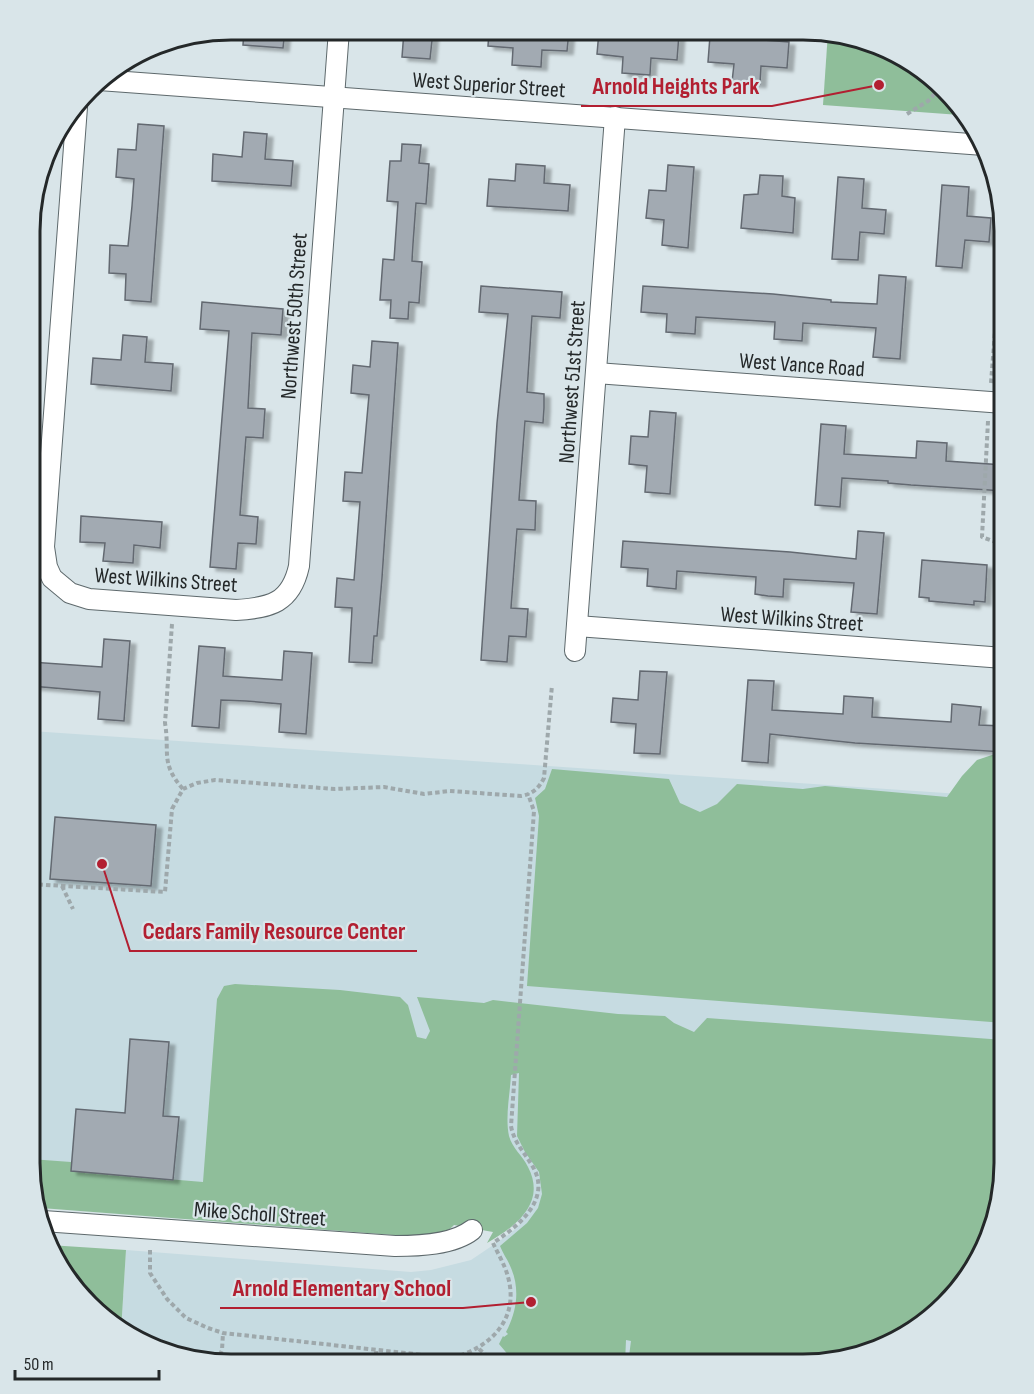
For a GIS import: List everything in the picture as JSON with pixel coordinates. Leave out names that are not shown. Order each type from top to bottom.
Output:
[{"type":"street","name":"Northwest 50th Street","points":[[281,600],[292,588],[299,566],[338,41]]},
{"type":"street","name":"West Superior Street","points":[[114,81],[972,144]]},
{"type":"street","name":"Northwest 51st Street","points":[[575,651],[615,117]]},
{"type":"street","name":"West Wilkins Street","points":[[75,123],[44,547],[47,567],[52,578],[70,593],[89,599],[236,610],[260,608],[281,600]]},
{"type":"street","name":"West Vance Road","points":[[596,373],[993,402]]},
{"type":"street","name":"West Wilkins Street","points":[[577,626],[993,656]]},
{"type":"street","name":"Mike Scholl Street","points":[[50,1221],[394,1246],[420,1246],[440,1242],[467,1234],[472,1230]]},
{"type":"path","points":[[907,114],[928,101],[935,94]]},
{"type":"path","points":[[993,438],[982,537],[993,541]]},
{"type":"path","points":[[172,624],[165,723],[168,738],[166,756],[168,768],[183,789]]},
{"type":"path","points":[[40,885],[165,892],[172,809],[183,789],[197,783],[215,780],[335,789],[384,787],[424,794],[450,791],[521,796],[528,794],[539,787],[544,778],[552,685]]},
{"type":"path","points":[[468,1354],[479,1349],[497,1333],[503,1322],[510,1302],[509,1280],[493,1243],[525,1218],[534,1204],[538,1186],[533,1167],[516,1141],[511,1126],[534,811],[528,794]]},
{"type":"path","points":[[62,886],[73,909]]},
{"type":"path","points":[[150,1250],[150,1273],[167,1299],[186,1318],[208,1328],[223,1332],[408,1354]]},
{"type":"path","points":[[221,1353],[223,1332]]},
{"type":"path","points":[[479,1349],[485,1354]]},
{"type":"shaded area","points":[[40,732],[993,796],[993,1175],[990,1200],[974,1247],[961,1269],[929,1306],[909,1321],[887,1334],[852,1347],[803,1354],[231,1354],[182,1347],[147,1334],[122,1319],[126,1250],[411,1272],[431,1270],[471,1260],[511,1233],[522,1222],[43,1190],[40,1163]]},
{"type":"green space","points":[[827,42],[852,47],[887,60],[929,88],[953,114],[823,105]]},
{"type":"green space","points":[[993,755],[993,1022],[527,986],[539,816],[535,798],[545,789],[552,769],[669,779],[680,803],[700,812],[717,804],[737,784],[803,789],[825,786],[947,797],[977,760]]},
{"type":"green space","points":[[235,984],[340,990],[400,997],[408,1005],[417,1037],[426,1039],[430,1031],[417,997],[484,1003],[493,1000],[618,1014],[665,1016],[694,1032],[707,1018],[993,1039],[993,1175],[990,1200],[983,1224],[974,1247],[961,1269],[929,1306],[887,1334],[852,1347],[803,1354],[629,1354],[631,1341],[626,1340],[625,1354],[507,1354],[499,1344],[503,1336],[508,1334],[506,1332],[515,1308],[516,1284],[510,1265],[500,1246],[527,1223],[538,1208],[542,1194],[539,1172],[517,1136],[519,1073],[511,1075],[508,1129],[513,1144],[528,1167],[533,1180],[534,1192],[531,1203],[517,1221],[487,1243],[493,1232],[454,1225],[438,1234],[406,1236],[46,1208],[40,1160],[71,1162],[71,1171],[203,1182],[217,999],[224,986]]},
{"type":"green space","points":[[59,1246],[126,1250],[122,1319],[88,1289]]},
{"type":"building","points":[[568,40],[567,51],[542,50],[541,67],[512,65],[513,48],[488,46],[488,41]]},
{"type":"building","points":[[598,40],[679,40],[677,60],[651,58],[650,75],[622,73],[623,57],[597,54]]},
{"type":"building","points":[[710,40],[789,42],[787,68],[761,66],[760,84],[732,82],[734,64],[708,62]]},
{"type":"building","points":[[243,41],[284,41],[283,48],[243,45]]},
{"type":"building","points":[[403,41],[432,41],[430,59],[402,57]]},
{"type":"building","points":[[138,124],[164,126],[151,302],[125,300],[126,274],[109,273],[110,245],[128,246],[134,179],[116,177],[118,149],[136,150]]},
{"type":"building","points":[[244,132],[267,134],[265,159],[293,161],[291,186],[212,181],[213,154],[242,157]]},
{"type":"building","points":[[402,144],[421,145],[419,163],[429,164],[426,204],[416,203],[413,244],[412,261],[422,262],[419,303],[409,302],[408,319],[390,318],[391,300],[380,300],[383,259],[394,260],[398,202],[387,201],[390,161],[401,161]]},
{"type":"building","points":[[516,164],[545,166],[544,183],[570,185],[568,211],[487,206],[489,179],[515,181]]},
{"type":"building","points":[[668,165],[694,167],[688,248],[662,245],[664,220],[646,218],[649,190],[666,191]]},
{"type":"building","points":[[760,175],[783,176],[782,196],[795,198],[793,233],[741,228],[744,195],[758,194]]},
{"type":"building","points":[[838,177],[864,179],[862,208],[886,210],[884,234],[860,232],[858,260],[832,259]]},
{"type":"building","points":[[942,185],[969,187],[967,216],[991,218],[989,242],[965,240],[962,268],[936,266]]},
{"type":"building","points":[[879,275],[906,277],[900,359],[873,357],[876,328],[803,323],[802,341],[774,339],[775,322],[696,317],[695,334],[666,332],[667,314],[641,312],[643,286],[773,294],[831,300],[831,302],[877,304]]},
{"type":"building","points":[[481,286],[562,292],[560,318],[532,316],[527,392],[544,394],[543,423],[525,421],[519,500],[536,501],[535,530],[517,529],[511,608],[528,609],[526,637],[509,636],[507,662],[481,660],[497,423],[508,314],[479,312]]},
{"type":"building","points":[[202,302],[283,309],[281,335],[252,333],[248,408],[265,409],[263,438],[246,437],[240,515],[258,517],[256,544],[238,543],[236,569],[210,567],[229,331],[200,329]]},
{"type":"building","points":[[123,335],[147,337],[145,362],[173,364],[171,391],[91,384],[93,358],[121,360]]},
{"type":"building","points":[[372,341],[398,343],[382,578],[377,636],[374,636],[372,663],[349,662],[352,608],[335,607],[337,578],[354,580],[360,502],[343,501],[345,472],[362,473],[369,395],[351,393],[353,365],[370,367]]},
{"type":"building","points":[[650,411],[676,413],[670,494],[645,492],[647,466],[629,464],[631,436],[648,437]]},
{"type":"building","points":[[821,424],[846,426],[844,454],[916,458],[917,441],[947,443],[946,461],[993,464],[993,490],[842,478],[840,507],[815,505]]},
{"type":"building","points":[[81,516],[162,522],[160,548],[134,545],[133,563],[103,561],[105,543],[80,542]]},
{"type":"building","points":[[858,531],[884,533],[877,614],[851,612],[854,583],[784,579],[783,597],[768,596],[755,594],[756,577],[677,571],[676,589],[647,586],[648,569],[621,567],[623,541],[790,552],[856,559]]},
{"type":"building","points":[[922,560],[987,565],[985,602],[974,601],[974,605],[929,601],[929,598],[919,597]]},
{"type":"building","points":[[104,639],[130,641],[124,721],[98,719],[100,692],[40,687],[40,663],[102,667]]},
{"type":"building","points":[[199,646],[225,648],[223,676],[282,680],[284,651],[312,653],[306,734],[279,732],[281,704],[246,701],[221,700],[219,728],[192,726]]},
{"type":"building","points":[[640,671],[667,672],[660,754],[634,753],[636,724],[611,722],[613,698],[638,700]]},
{"type":"building","points":[[748,680],[774,681],[772,710],[843,714],[844,696],[873,698],[872,717],[951,722],[952,704],[981,707],[979,725],[993,726],[993,751],[855,743],[770,734],[768,763],[742,761]]},
{"type":"building","points":[[55,817],[156,825],[151,886],[50,879]]},
{"type":"building","points":[[130,1039],[169,1042],[163,1116],[179,1117],[173,1180],[71,1171],[76,1109],[125,1113]]},
{"type":"place","name":"Arnold Heights Park","points":[[879,85]]},
{"type":"place","name":"Cedars Family Resource Center","points":[[102,864]]},
{"type":"place","name":"Arnold Elementary School","points":[[531,1302]]}]
